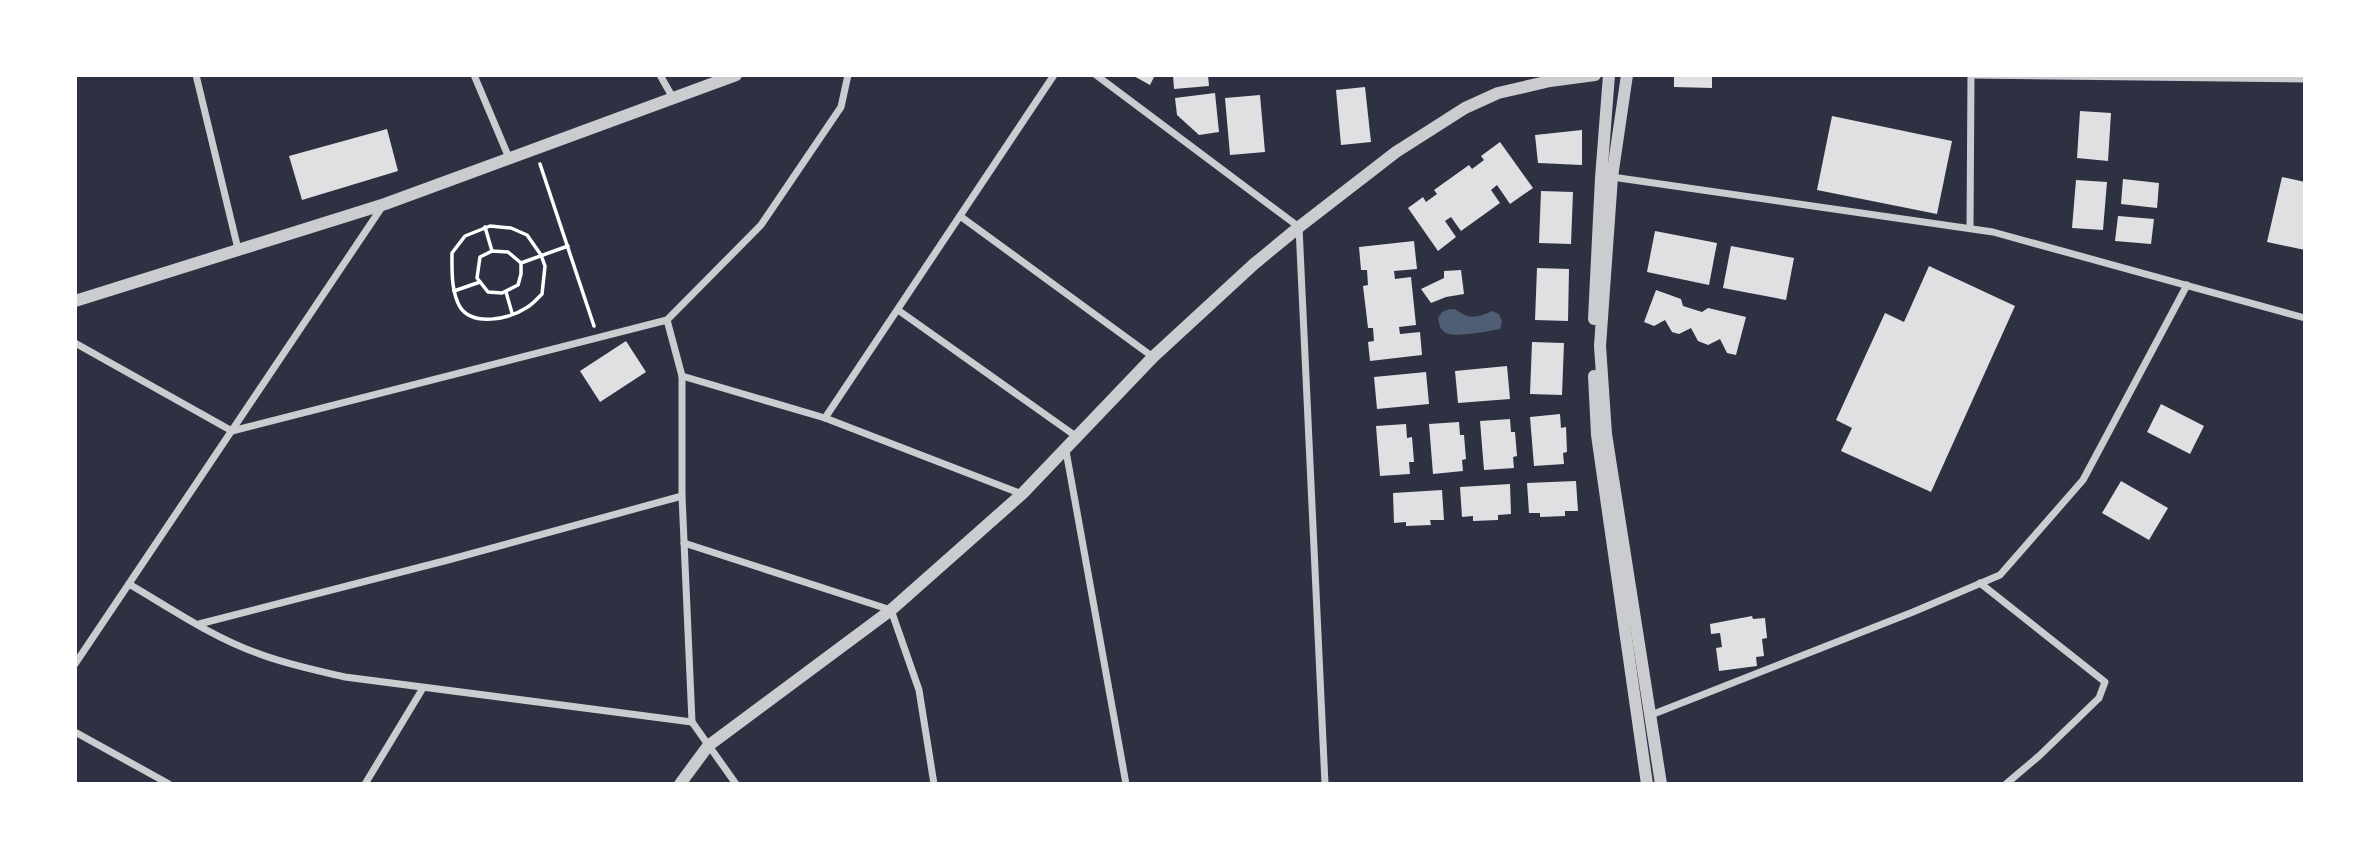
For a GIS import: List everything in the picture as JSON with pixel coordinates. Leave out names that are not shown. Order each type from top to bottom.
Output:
[{"type":"street","points":[[197,75],[239,249]]},
{"type":"street","points":[[474,75],[509,158]]},
{"type":"street","points":[[660,75],[673,98]]},
{"type":"street","points":[[75,301],[384,204],[736,75]]},
{"type":"street","points":[[75,343],[232,431],[667,320],[761,225],[841,107],[848,75]]},
{"type":"street","points":[[825,418],[1055,75]]},
{"type":"street","points":[[1096,75],[1299,227]]},
{"type":"street","points":[[680,784],[708,746],[891,610],[1023,494],[1153,357],[1254,264],[1299,227],[1396,152],[1465,108],[1498,93],[1550,81],[1595,75]]},
{"type":"street","points":[[1609,75],[1592,344],[1597,435],[1647,784]]},
{"type":"street","points":[[1628,75],[1612,177],[1600,346],[1606,434],[1661,784]]},
{"type":"street","points":[[1970,228],[1971,75],[2305,79]]},
{"type":"street","points":[[1612,177],[1993,232],[2305,318]]},
{"type":"street","points":[[75,664],[384,204]]},
{"type":"street","points":[[960,216],[1153,357]]},
{"type":"street","points":[[1299,227],[1325,784]]},
{"type":"street","points":[[1651,715],[2000,575],[2083,480],[2187,285]]},
{"type":"street","points":[[898,310],[1077,437]]},
{"type":"street","points":[[667,320],[682,376],[682,496],[692,723],[736,784]]},
{"type":"street","points":[[682,376],[825,418],[1023,494]]},
{"type":"street","points":[[1066,450],[1126,784]]},
{"type":"street","points":[[198,624],[682,496]]},
{"type":"street","points":[[684,543],[891,610]]},
{"type":"street","points":[[1980,583],[2105,682],[2099,698],[2039,757],[2006,784]]},
{"type":"street","points":[[129,584],[198,624],[254,652],[295,666],[345,677],[692,723]]},
{"type":"street","points":[[891,610],[919,690],[934,784]]},
{"type":"street","points":[[365,784],[423,688]]},
{"type":"street","points":[[75,732],[169,784]]},
{"type":"path","points":[[535,149],[598,337]]},
{"type":"path","points":[[485,227],[492,251]]},
{"type":"path","points":[[485,227],[511,228],[527,235],[541,255],[545,266],[542,294],[525,309],[498,319],[478,318],[461,309],[454,291],[452,253],[465,236],[485,227]]},
{"type":"path","points":[[521,263],[568,246]]},
{"type":"path","points":[[492,251],[508,252],[521,263],[517,285],[506,291],[488,292],[477,278],[480,257],[492,251]]},
{"type":"path","points":[[454,291],[481,282]]},
{"type":"path","points":[[506,291],[512,313]]},
{"type":"water","points":[[1449,309],[1473,317],[1492,311],[1499,314],[1502,322],[1500,329],[1464,334],[1446,333],[1441,329],[1438,318],[1442,312]]},
{"type":"building","points":[[1132,75],[1155,75],[1150,85]]},
{"type":"building","points":[[1173,75],[1208,75],[1209,86],[1174,89]]},
{"type":"building","points":[[1674,75],[1712,75],[1712,88],[1674,87]]},
{"type":"building","points":[[1365,87],[1371,142],[1341,145],[1336,90]]},
{"type":"building","points":[[1215,93],[1219,132],[1199,135],[1177,115],[1175,98]]},
{"type":"building","points":[[1260,95],[1265,152],[1230,155],[1225,98]]},
{"type":"building","points":[[2080,111],[2111,113],[2108,161],[2077,158]]},
{"type":"building","points":[[1832,116],[1952,141],[1937,214],[1817,190]]},
{"type":"building","points":[[387,129],[398,171],[302,200],[289,156]]},
{"type":"building","points":[[1582,130],[1582,165],[1538,163],[1535,135]]},
{"type":"building","points":[[1500,142],[1533,188],[1510,204],[1497,185],[1491,190],[1500,203],[1461,231],[1451,217],[1445,221],[1456,237],[1438,251],[1408,208],[1423,197],[1426,202],[1437,194],[1434,190],[1469,165],[1472,169],[1484,160],[1481,156]]},
{"type":"building","points":[[2282,177],[2305,182],[2305,250],[2267,242]]},
{"type":"building","points":[[2123,179],[2159,183],[2157,208],[2121,204]]},
{"type":"building","points":[[2076,180],[2107,182],[2103,230],[2072,228]]},
{"type":"building","points":[[1541,191],[1573,192],[1571,244],[1539,243]]},
{"type":"building","points":[[2118,216],[2154,219],[2151,244],[2115,241]]},
{"type":"building","points":[[1655,231],[1717,243],[1709,285],[1647,272]]},
{"type":"building","points":[[1414,241],[1417,269],[1394,271],[1395,279],[1411,277],[1416,325],[1399,327],[1400,334],[1420,332],[1422,355],[1370,361],[1368,342],[1374,341],[1373,328],[1368,328],[1363,286],[1368,285],[1367,270],[1361,270],[1359,247]]},
{"type":"building","points":[[1731,246],[1794,258],[1786,300],[1723,288]]},
{"type":"building","points":[[1929,266],[2015,306],[1931,492],[1841,451],[1852,428],[1836,420],[1885,313],[1904,322]]},
{"type":"building","points":[[1537,268],[1569,269],[1568,321],[1535,320]]},
{"type":"building","points":[[1461,270],[1464,294],[1431,303],[1421,289],[1444,278],[1444,271]]},
{"type":"building","points":[[1656,290],[1681,299],[1683,306],[1702,312],[1708,308],[1746,317],[1736,355],[1727,353],[1720,339],[1708,345],[1698,341],[1691,328],[1679,334],[1672,332],[1665,320],[1654,326],[1644,322]]},
{"type":"building","points":[[626,341],[646,372],[600,402],[580,371]]},
{"type":"building","points":[[1532,342],[1564,343],[1562,395],[1530,394]]},
{"type":"building","points":[[1507,366],[1510,399],[1458,403],[1455,371]]},
{"type":"building","points":[[1426,372],[1429,404],[1377,409],[1374,377]]},
{"type":"building","points":[[2161,404],[2204,426],[2190,454],[2147,432]]},
{"type":"building","points":[[1560,414],[1561,428],[1566,427],[1567,452],[1563,453],[1564,464],[1534,466],[1530,417]]},
{"type":"building","points":[[1510,419],[1511,432],[1515,432],[1517,456],[1513,457],[1514,468],[1484,470],[1480,421]]},
{"type":"building","points":[[1459,422],[1460,435],[1464,435],[1466,459],[1462,460],[1463,471],[1433,474],[1429,424]]},
{"type":"building","points":[[1406,424],[1407,438],[1412,437],[1414,462],[1409,462],[1410,474],[1380,476],[1376,426]]},
{"type":"building","points":[[1576,481],[1578,511],[1565,511],[1565,516],[1540,517],[1540,513],[1529,513],[1527,483]]},
{"type":"building","points":[[2121,481],[2168,508],[2149,540],[2102,513]]},
{"type":"building","points":[[1510,484],[1511,514],[1498,515],[1498,520],[1473,521],[1473,516],[1462,517],[1460,487]]},
{"type":"building","points":[[1442,490],[1444,520],[1430,520],[1431,525],[1406,526],[1406,522],[1394,523],[1393,493]]},
{"type":"building","points":[[1752,616],[1753,619],[1765,618],[1767,638],[1762,639],[1764,656],[1756,657],[1757,666],[1719,671],[1716,648],[1722,647],[1720,633],[1711,634],[1710,624]]}]
